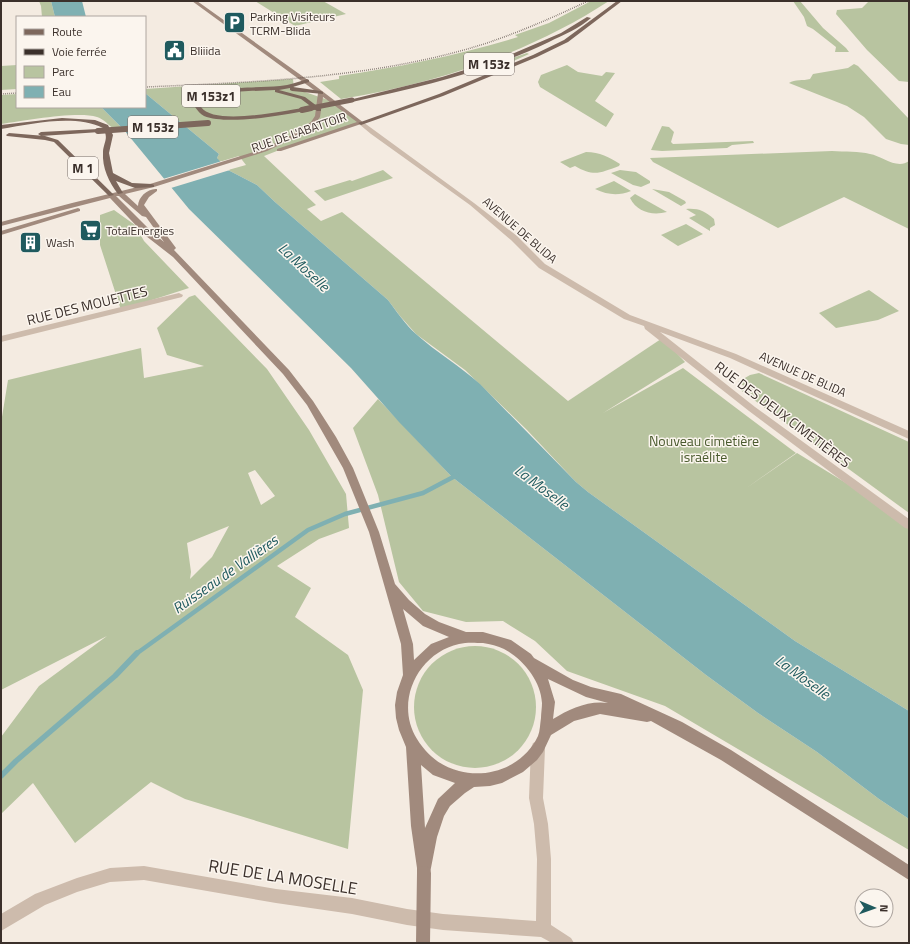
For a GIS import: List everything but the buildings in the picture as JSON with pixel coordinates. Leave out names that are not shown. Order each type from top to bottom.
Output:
[{"type":"main road","name":"AVENUE DE BLIDA","points":[[194,1],[306,81],[361,123]]},
{"type":"main road","name":"M 153z","points":[[9,135],[98,131],[208,123],[302,110],[352,100],[427,83],[514,55],[567,31],[615,1]]},
{"type":"main road","points":[[292,137],[302,136],[344,124],[361,123],[441,96],[535,56],[566,41],[620,1]]},
{"type":"main road","name":"M 153z1","points":[[249,117],[209,116],[200,112],[198,107],[204,99],[218,94],[235,91],[271,90],[298,85],[306,81]]},
{"type":"main road","name":"M 153z1","points":[[284,88],[305,89],[321,93]]},
{"type":"main road","name":"M 153z1","points":[[271,90],[303,98],[319,110]]},
{"type":"main road","name":"RUE DE L'ABATTOIR","points":[[243,160],[292,137],[313,123],[319,110],[321,93]]},
{"type":"main road","name":"M 1","points":[[1,127],[68,119],[99,122],[107,127],[110,134],[106,155],[107,165],[111,175],[123,196],[160,230]]},
{"type":"main road","name":"RUE DE L'ABATTOIR","points":[[243,160],[361,123]]},
{"type":"main road","name":"M 1","points":[[1,135],[46,138],[56,141],[149,234],[176,255],[286,372],[310,403],[348,468],[374,532],[407,644],[409,675]]},
{"type":"main road","points":[[1,224],[123,196],[243,160]]},
{"type":"main road","name":"M 1","points":[[111,175],[124,184],[153,188]]},
{"type":"main road","name":"M 1","points":[[153,188],[142,200],[141,205],[160,230],[176,255]]},
{"type":"main road","points":[[1,233],[113,198]]},
{"type":"main road","name":"M 1","points":[[389,582],[409,609],[427,621],[464,637]]},
{"type":"main road","points":[[532,662],[544,683],[549,707],[546,731],[538,748],[526,762],[510,773],[492,779],[472,781],[449,776],[428,764],[413,746],[403,723],[402,698],[409,675],[423,656],[442,643],[464,637],[483,637],[501,641],[569,684],[590,693],[622,700],[660,718],[726,755],[909,873]]},
{"type":"main road","points":[[546,731],[571,716],[600,708],[660,718]]},
{"type":"main road","points":[[413,746],[418,826],[424,873],[423,943]]},
{"type":"main road","points":[[424,873],[433,826],[444,804],[472,781]]},
{"type":"street","name":"AVENUE DE BLIDA","points":[[361,123],[472,204],[514,238],[542,266],[627,317],[733,356],[909,435]]},
{"type":"street","name":"RUE DES MOUETTES","points":[[1,339],[179,295]]},
{"type":"street","name":"RUE DES DEUX CIMETIÈRES","points":[[643,323],[661,339],[752,409],[909,525]]},
{"type":"street","points":[[538,748],[536,798],[541,824],[544,859],[543,929]]},
{"type":"street","name":"RUE DE LA MOSELLE","points":[[1,923],[40,900],[77,885],[110,875],[127,873],[144,874],[276,896],[352,906],[436,921],[543,929],[566,943]]},
{"type":"green space","points":[[39,1],[51,1],[55,16],[42,16]]},
{"type":"green space","points":[[255,1],[323,1],[346,14],[295,26]]},
{"type":"green space","points":[[591,1],[609,1],[578,20],[514,51],[481,64],[446,75],[377,93],[341,99],[320,82],[339,79],[339,76],[384,69],[451,55],[518,37],[515,35],[549,23]]},
{"type":"green space","points":[[793,1],[800,1],[823,28],[849,52],[835,52],[836,47],[807,26],[804,17]]},
{"type":"green space","points":[[869,1],[909,1],[909,82],[899,81],[867,50],[836,14],[837,10],[862,8]]},
{"type":"green space","points":[[527,53],[529,54],[482,75],[482,72],[475,71]]},
{"type":"green space","points":[[854,64],[858,66],[909,119],[909,145],[886,139],[864,117],[847,106],[789,83],[810,79],[813,74],[848,68]]},
{"type":"green space","points":[[16,65],[16,89],[1,90],[1,66]]},
{"type":"green space","points":[[567,65],[578,72],[602,76],[606,72],[615,73],[595,101],[614,114],[606,127],[540,87],[538,82],[541,75]]},
{"type":"green space","name":"Nouveau cimetière israélite","points":[[293,79],[294,90],[305,92],[334,102],[361,123],[300,142],[264,156],[316,205],[307,209],[321,221],[342,212],[568,401],[661,339],[685,362],[603,413],[683,368],[796,453],[745,489],[797,453],[887,508],[909,525],[909,711],[795,641],[588,492],[576,482],[527,430],[465,370],[416,334],[388,300],[257,185],[228,170],[246,165],[239,156],[219,162],[217,158],[219,154],[146,94],[146,89]]},
{"type":"green space","points":[[16,94],[16,108],[102,108],[124,130],[115,129],[101,119],[88,115],[50,117],[1,124],[1,95]]},
{"type":"green space","points":[[662,126],[669,127],[674,132],[671,142],[673,144],[753,141],[754,143],[732,145],[727,148],[662,151],[651,150]]},
{"type":"green space","points":[[832,151],[866,153],[900,164],[909,161],[909,229],[844,197],[778,228],[653,162],[650,158]]},
{"type":"green space","points":[[586,152],[604,155],[620,164],[619,166],[602,172],[592,173],[575,166],[570,168],[560,162]]},
{"type":"green space","points":[[383,170],[393,178],[325,201],[314,191],[350,180],[352,181]]},
{"type":"green space","points":[[620,170],[636,172],[650,181],[650,183],[641,187],[633,185],[611,173]]},
{"type":"green space","points":[[614,181],[631,191],[622,194],[613,194],[604,193],[595,189]]},
{"type":"green space","points":[[652,189],[669,192],[686,203],[681,206]]},
{"type":"green space","points":[[635,194],[667,212],[651,213],[641,210],[630,198]]},
{"type":"green space","points":[[686,209],[694,209],[708,214],[714,219],[715,225],[710,228],[710,231],[689,218],[696,215]]},
{"type":"green space","points":[[114,210],[135,225],[144,241],[189,288],[121,310],[100,245],[100,215]]},
{"type":"green space","points":[[686,224],[703,234],[678,246],[661,235]]},
{"type":"green space","points":[[869,290],[899,311],[878,320],[836,328],[819,313]]},
{"type":"green space","points":[[195,295],[267,369],[309,430],[346,494],[349,528],[319,539],[277,566],[311,588],[295,617],[348,655],[363,690],[348,849],[185,799],[151,782],[75,843],[33,783],[1,814],[1,737],[39,686],[107,636],[1,690],[1,423],[8,380],[141,348],[144,378],[204,366],[167,355],[157,328],[189,297]],"holes":[[[255,470],[275,496],[261,505],[248,473]],[[229,526],[212,557],[190,579],[191,572],[187,543]]]},
{"type":"green space","points":[[759,373],[909,442],[909,513],[739,389],[744,386],[738,382],[750,375]]},
{"type":"green space","points":[[378,399],[452,477],[706,675],[758,713],[817,752],[879,799],[909,819],[909,850],[665,706],[567,671],[535,641],[503,621],[466,622],[423,611],[399,582],[378,495],[353,428]]},
{"type":"green space","points":[[475,646],[498,650],[509,656],[518,664],[526,673],[532,684],[536,707],[532,730],[526,741],[518,750],[509,758],[498,764],[475,768],[452,764],[441,758],[432,750],[424,741],[418,730],[414,707],[418,684],[424,673],[432,664],[441,656],[452,650]]},
{"type":"water","points":[[51,1],[82,1],[86,16],[55,16]]},
{"type":"water","name":"La Moselle","points":[[146,94],[219,154],[217,158],[228,170],[257,185],[388,300],[416,334],[480,384],[576,482],[588,492],[795,641],[909,711],[909,819],[879,799],[817,752],[758,713],[706,675],[452,477],[399,422],[351,368],[189,209],[124,130],[102,108],[146,108]]},
{"type":"pier","points":[[222,161],[230,170],[171,188],[163,179]]},
{"type":"waterway","name":"Ruisseau de Vallières","points":[[136,654],[308,530],[345,514],[423,493],[457,475]]},
{"type":"waterway","name":"Ruisseau de Vallières","points":[[1,776],[16,761],[115,676],[136,654]]},
{"type":"railway","points":[[146,87],[273,80],[359,71],[401,64],[484,44],[537,24],[588,1]]},
{"type":"railway","points":[[1,94],[16,93]]},
{"type":"place","name":"Parking Visiteurs TCRM-Blida","points":[[235,23]]},
{"type":"place","name":"Bliiida","points":[[175,50]]},
{"type":"place","name":"TotalEnergies","points":[[91,230]]},
{"type":"place","name":"Wash","points":[[31,242]]}]
